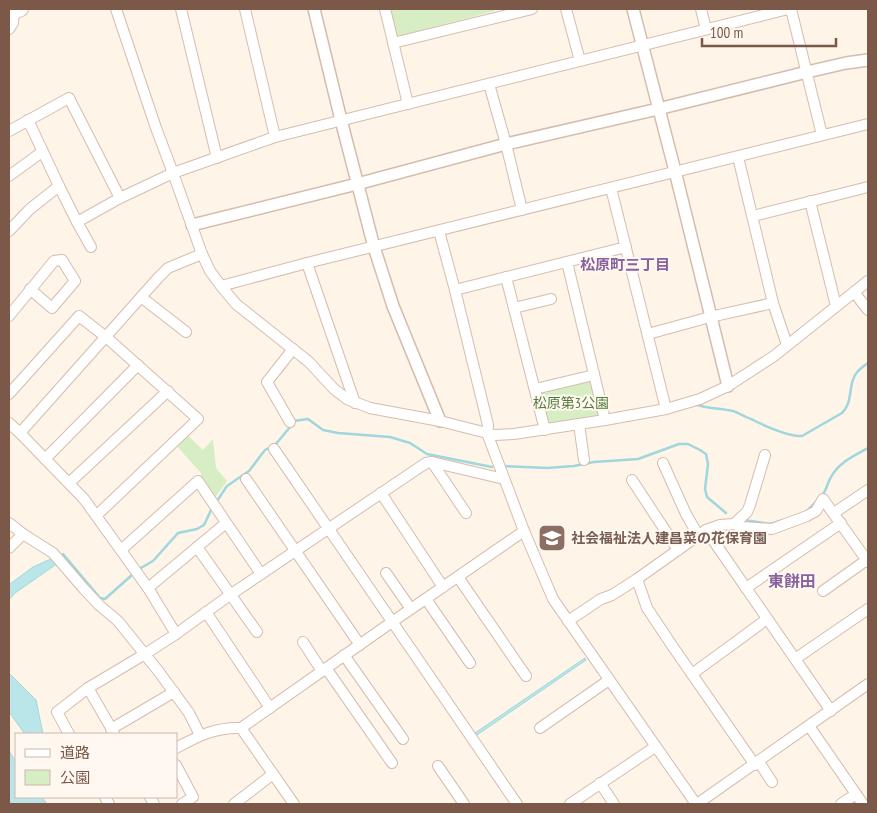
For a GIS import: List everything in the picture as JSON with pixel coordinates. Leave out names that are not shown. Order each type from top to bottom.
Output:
[{"type":"street","points":[[116,9],[156,128],[210,271],[236,304],[309,362],[334,390],[355,403],[370,408],[440,421],[494,435],[545,430],[666,409],[700,399],[728,386],[768,361],[868,281]]},
{"type":"street","points":[[182,9],[217,158]]},
{"type":"street","points":[[245,9],[276,137]]},
{"type":"street","points":[[314,9],[374,247],[393,306],[440,421]]},
{"type":"street","points":[[385,9],[408,104]]},
{"type":"street","points":[[393,43],[504,12],[532,9]]},
{"type":"street","points":[[566,9],[580,61]]},
{"type":"street","points":[[633,9],[728,386]]},
{"type":"street","points":[[701,9],[706,29]]},
{"type":"street","points":[[77,222],[120,198],[173,173],[276,137],[790,9],[822,135]]},
{"type":"street","points":[[9,29],[13,24],[15,11]]},
{"type":"street","points":[[192,225],[357,184],[506,144],[658,109],[846,62],[868,60]]},
{"type":"street","points":[[489,84],[522,210]]},
{"type":"street","points":[[9,131],[69,98],[120,198]]},
{"type":"street","points":[[28,120],[42,152],[91,247]]},
{"type":"street","points":[[221,286],[868,124]]},
{"type":"street","points":[[9,176],[42,152]]},
{"type":"street","points":[[738,157],[773,303],[787,345]]},
{"type":"street","points":[[9,231],[30,209],[59,186]]},
{"type":"street","points":[[611,188],[666,409]]},
{"type":"street","points":[[752,216],[810,201],[868,190]]},
{"type":"street","points":[[810,201],[836,306]]},
{"type":"street","points":[[439,230],[488,425],[487,433],[524,531],[553,599],[696,804],[757,764],[868,684]]},
{"type":"street","points":[[455,290],[626,247]]},
{"type":"street","points":[[20,433],[168,268],[202,254]]},
{"type":"street","points":[[9,316],[30,289],[54,261],[62,260],[74,280],[52,308],[30,289]]},
{"type":"street","points":[[567,262],[605,420]]},
{"type":"street","points":[[307,263],[355,403]]},
{"type":"street","points":[[506,277],[545,430]]},
{"type":"street","points":[[854,292],[868,310]]},
{"type":"street","points":[[141,297],[186,332]]},
{"type":"street","points":[[514,308],[551,299]]},
{"type":"street","points":[[648,334],[710,317],[773,303]]},
{"type":"street","points":[[9,394],[79,316],[106,337],[198,419],[96,515]]},
{"type":"street","points":[[290,422],[267,382],[293,349]]},
{"type":"street","points":[[45,459],[138,365]]},
{"type":"street","points":[[535,389],[594,374]]},
{"type":"street","points":[[69,483],[168,391]]},
{"type":"street","points":[[9,423],[84,498],[148,588],[176,634]]},
{"type":"street","points":[[579,424],[584,460]]},
{"type":"street","points":[[274,449],[517,804]]},
{"type":"street","points":[[734,524],[750,505],[765,455]]},
{"type":"street","points":[[68,733],[57,712],[88,688],[176,634],[230,595],[426,463],[432,462],[504,479]]},
{"type":"street","points":[[432,462],[466,514]]},
{"type":"street","points":[[663,463],[686,514],[746,588],[831,711]]},
{"type":"street","points":[[246,479],[360,645]]},
{"type":"street","points":[[632,480],[678,550]]},
{"type":"street","points":[[122,550],[198,481],[261,574]]},
{"type":"street","points":[[834,513],[868,490]]},
{"type":"street","points":[[381,493],[443,587]]},
{"type":"street","points":[[568,622],[601,599],[612,595],[637,579],[702,533],[720,525],[734,524],[742,527],[772,529],[816,511],[823,499],[868,560],[823,591]]},
{"type":"street","points":[[9,523],[53,553],[99,605],[118,621],[174,692],[189,713],[200,735]]},
{"type":"street","points":[[148,588],[226,523]]},
{"type":"street","points":[[746,588],[841,523]]},
{"type":"street","points":[[178,747],[200,735],[230,728],[241,728],[524,531]]},
{"type":"street","points":[[9,548],[23,534]]},
{"type":"street","points":[[197,547],[257,632]]},
{"type":"street","points":[[386,572],[411,609]]},
{"type":"street","points":[[458,577],[526,676]]},
{"type":"street","points":[[637,579],[647,608],[692,674],[772,782]]},
{"type":"street","points":[[426,599],[470,663]]},
{"type":"street","points":[[795,659],[868,609]]},
{"type":"street","points":[[206,612],[270,708]]},
{"type":"street","points":[[692,674],[767,619]]},
{"type":"street","points":[[303,642],[392,763]]},
{"type":"street","points":[[344,656],[403,739]]},
{"type":"street","points":[[540,728],[609,680]]},
{"type":"street","points":[[88,688],[113,731],[174,692]]},
{"type":"street","points":[[809,726],[864,804]]},
{"type":"street","points":[[241,728],[294,804]]},
{"type":"street","points":[[570,804],[655,747]]},
{"type":"street","points":[[438,766],[464,804]]},
{"type":"street","points":[[178,769],[194,797],[182,804]]},
{"type":"street","points":[[234,804],[273,774]]},
{"type":"street","points":[[600,784],[614,804]]},
{"type":"street","points":[[841,804],[856,794]]},
{"type":"green space","points":[[389,9],[494,9],[495,11],[396,37]]},
{"type":"green space","name":"松原第3公園","points":[[590,379],[601,418],[548,426],[539,396],[542,390]]},
{"type":"green space","points":[[186,434],[203,450],[213,439],[216,468],[227,481],[214,499],[201,479],[201,473],[175,444]]},
{"type":"water","points":[[53,558],[58,563],[15,593],[9,600],[10,584],[33,567]]},
{"type":"water","points":[[585,658],[586,660],[477,735],[475,733]]},
{"type":"water","points":[[9,673],[36,700],[43,733],[24,733],[9,712]]},
{"type":"water","points":[[9,751],[15,760],[15,798],[43,798],[47,804],[9,804]]},
{"type":"waterway","points":[[695,404],[733,411],[776,430],[802,436],[846,409],[855,376],[868,363]]},
{"type":"waterway","points":[[294,421],[308,419],[323,430],[338,433],[390,437],[410,443],[427,454],[492,467]]},
{"type":"waterway","points":[[275,445],[291,426]]},
{"type":"waterway","points":[[503,466],[547,468],[638,459],[679,444],[688,444],[706,454],[708,464],[705,489],[707,497],[726,513]]},
{"type":"waterway","points":[[217,501],[227,486],[249,471],[265,450],[269,448]]},
{"type":"waterway","points":[[822,495],[838,467],[868,448]]},
{"type":"waterway","points":[[808,510],[817,501]]},
{"type":"waterway","points":[[139,569],[153,561],[178,533],[197,529],[204,525],[212,508]]},
{"type":"waterway","points":[[744,520],[770,524],[783,520]]},
{"type":"waterway","points":[[63,554],[100,598],[105,599],[133,574]]},
{"type":"place","name":"社会福祉法人建昌菜の花保育園","points":[[552,538]]},
{"type":"district","name":"松原町三丁目","points":[[625,265]]},
{"type":"district","name":"東餅田","points":[[792,581]]}]
